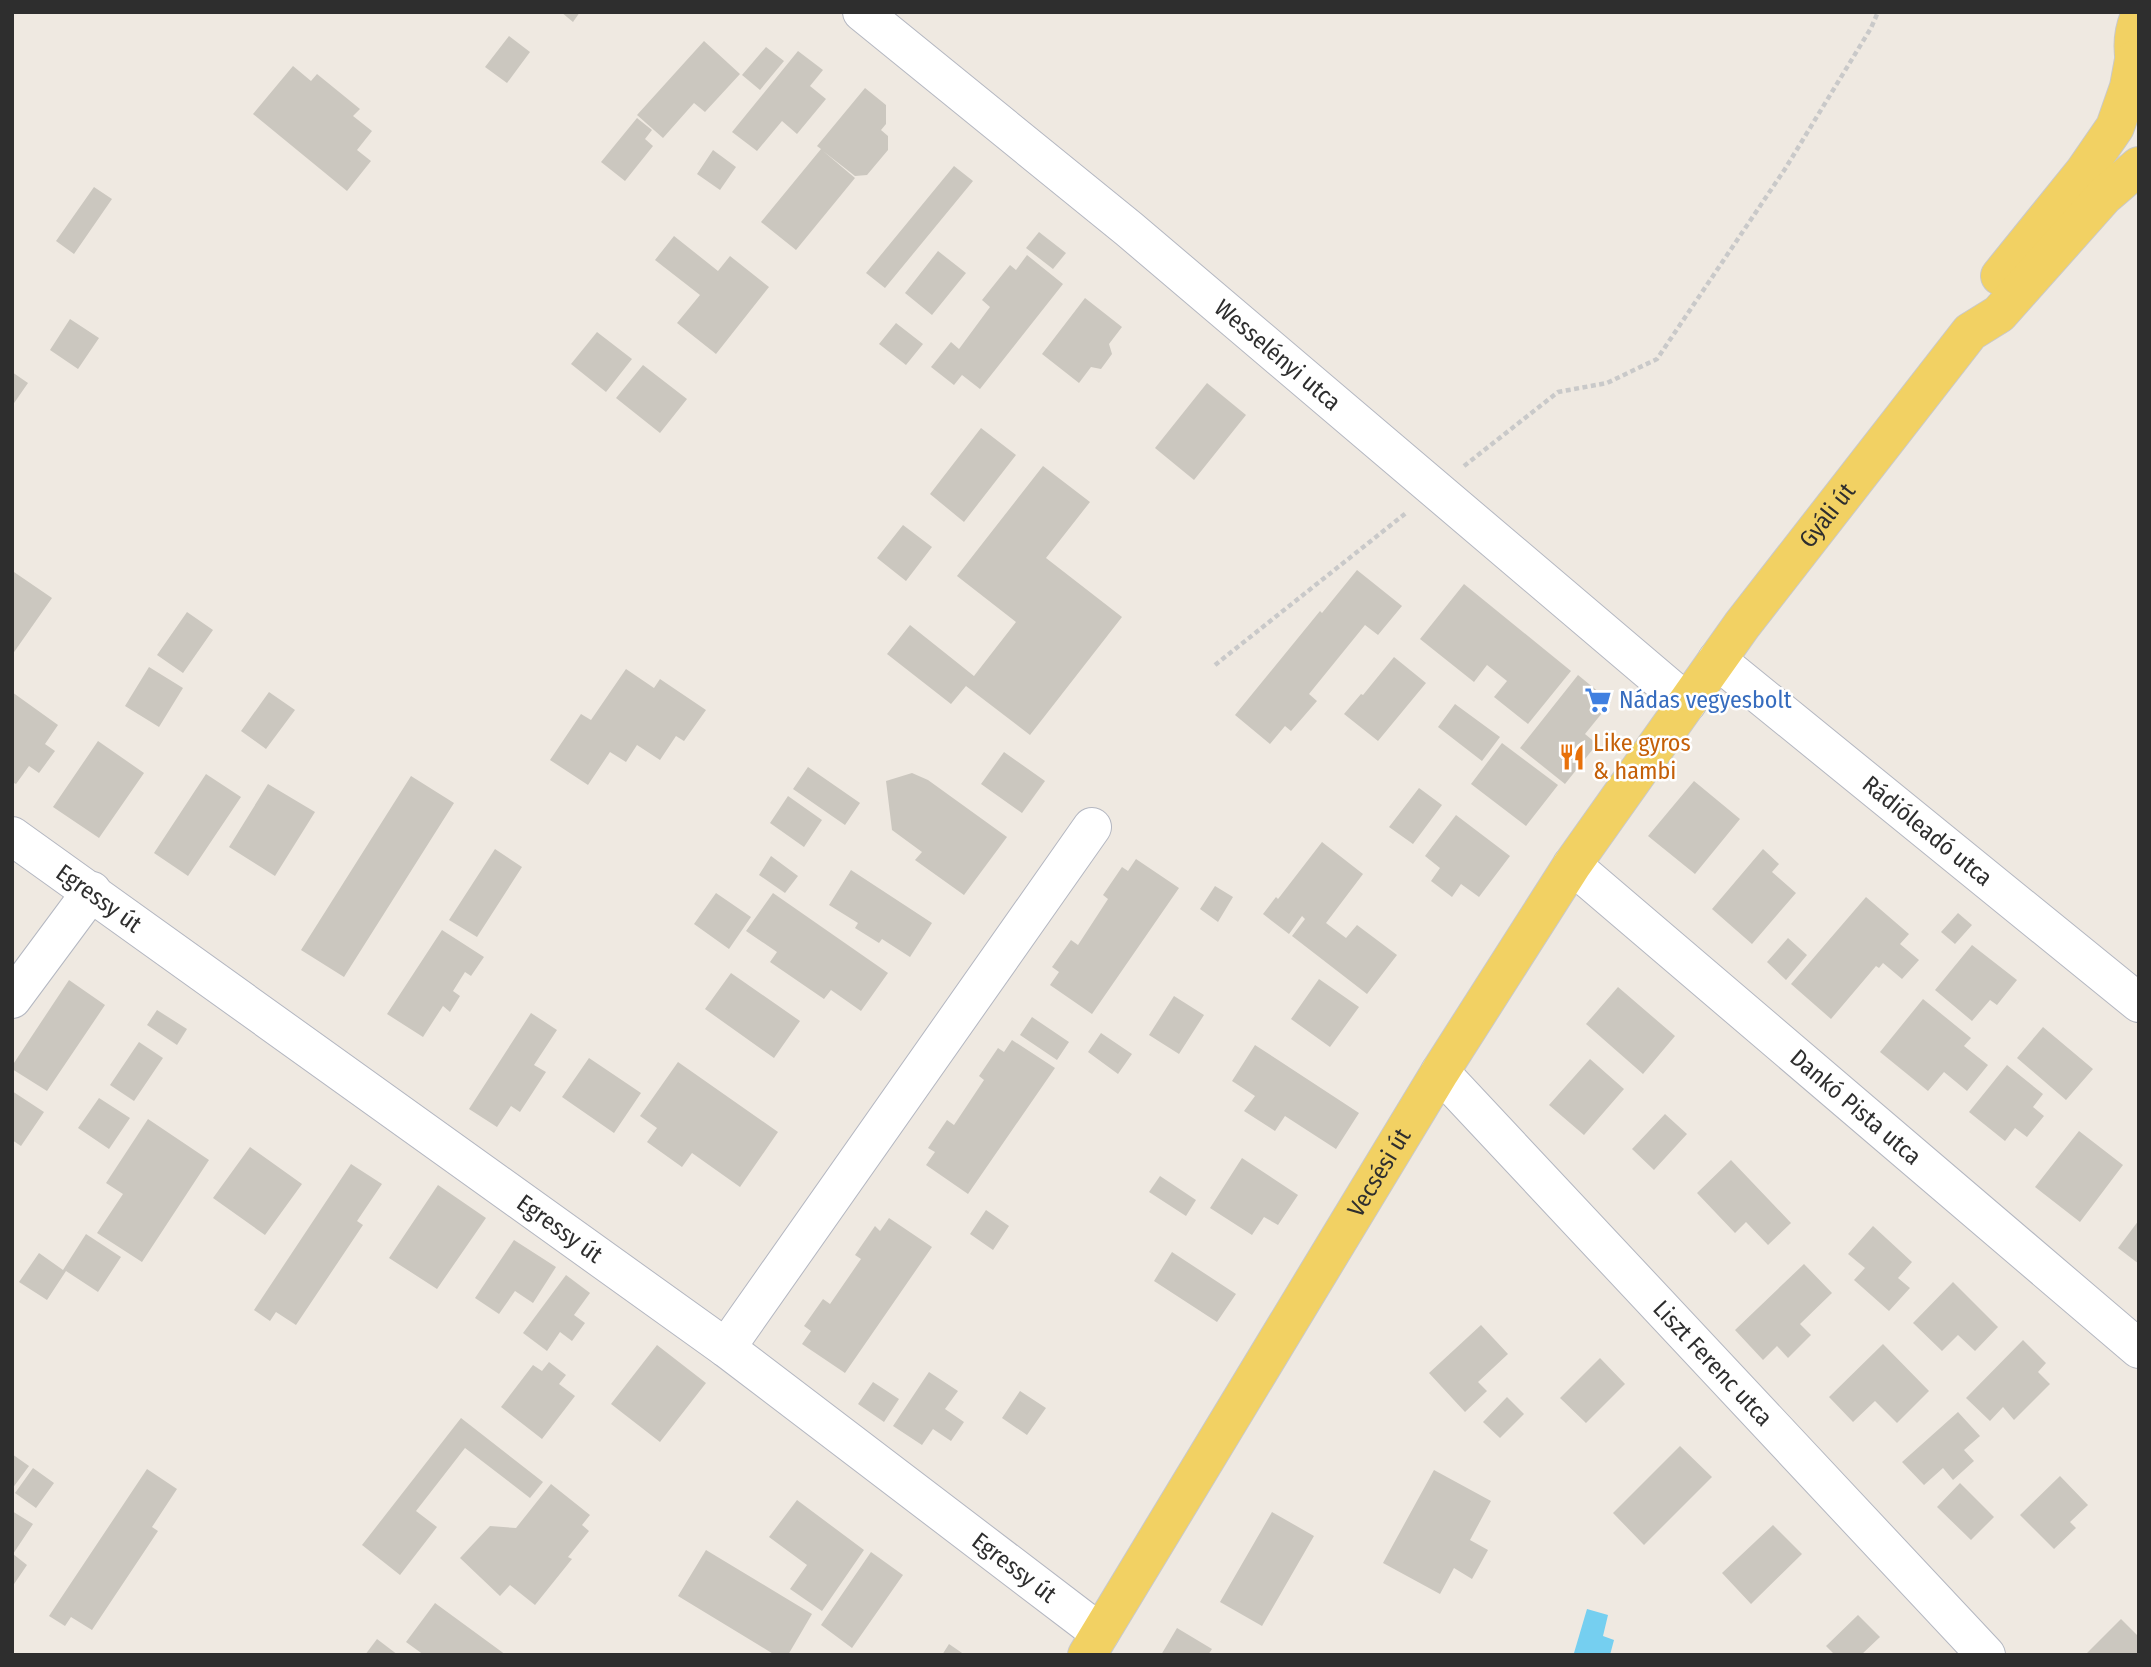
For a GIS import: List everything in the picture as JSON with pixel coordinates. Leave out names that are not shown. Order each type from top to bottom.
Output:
[{"type":"main road","name":"Gyáli út","points":[[1970,332],[1980,300],[2084,172],[2115,127],[2129,87],[2134,39]]},
{"type":"main road","name":"Gyáli út","points":[[1687,703],[1742,625],[1970,332],[1999,314],[2104,196],[2139,166]]},
{"type":"main road","name":"Vecsési út","points":[[1093,1644],[1440,1072],[1572,865],[1687,703]]},
{"type":"street","name":"Wesselényi utca","points":[[862,12],[1129,229],[1687,703]]},
{"type":"street","name":"Rádióleadó utca","points":[[1717,660],[2139,1003]]},
{"type":"street","points":[[726,1348],[1091,827]]},
{"type":"street","name":"Egressy út","points":[[12,836],[726,1348],[1093,1644]]},
{"type":"street","name":"Dankó Pista utca","points":[[1572,865],[2139,1349]]},
{"type":"street","points":[[12,999],[92,891]]},
{"type":"street","name":"Liszt Ferenc utca","points":[[1440,1072],[1986,1655]]},
{"type":"path","points":[[1462,469],[1558,391],[1607,383],[1657,359],[1785,169],[1871,28],[1878,12]]},
{"type":"path","points":[[1215,666],[1408,511]]},
{"type":"water","points":[[1587,1609],[1608,1615],[1603,1636],[1614,1640],[1610,1655],[1574,1653]]},
{"type":"building","points":[[561,12],[580,12],[573,22]]},
{"type":"building","points":[[509,36],[530,52],[507,83],[485,67]]},
{"type":"building","points":[[704,41],[740,74],[705,112],[694,103],[663,138],[637,115]]},
{"type":"building","points":[[766,47],[784,61],[760,90],[742,75]]},
{"type":"building","points":[[798,51],[823,70],[810,86],[826,99],[797,134],[782,121],[757,151],[732,132]]},
{"type":"building","points":[[293,66],[311,81],[317,74],[360,109],[353,116],[372,131],[357,150],[371,161],[347,191],[253,114]]},
{"type":"building","points":[[865,88],[886,105],[886,124],[881,130],[888,136],[888,150],[867,175],[855,176],[823,151],[855,178],[796,250],[761,222],[821,149],[817,146]]},
{"type":"building","points":[[637,118],[652,130],[645,139],[653,146],[625,181],[601,162]]},
{"type":"building","points":[[713,150],[736,167],[720,190],[697,174]]},
{"type":"building","points":[[954,166],[973,181],[885,288],[866,273]]},
{"type":"building","points":[[94,187],[112,199],[74,254],[56,241]]},
{"type":"building","points":[[1039,232],[1066,253],[1053,269],[1026,248]]},
{"type":"building","points":[[674,236],[718,271],[730,256],[769,287],[716,354],[677,323],[700,295],[655,260]]},
{"type":"building","points":[[938,251],[966,273],[932,315],[905,293]]},
{"type":"building","points":[[1027,255],[1063,284],[980,389],[962,375],[954,385],[931,367],[951,342],[959,349],[990,307],[982,300],[1010,265],[1016,270]]},
{"type":"building","points":[[1085,298],[1122,327],[1109,344],[1112,354],[1101,369],[1091,367],[1079,383],[1042,354]]},
{"type":"building","points":[[70,319],[99,338],[78,369],[50,350]]},
{"type":"building","points":[[896,323],[923,344],[906,365],[879,344]]},
{"type":"building","points":[[597,332],[632,359],[606,392],[571,364]]},
{"type":"building","points":[[643,365],[687,399],[660,433],[616,398]]},
{"type":"building","points":[[12,372],[28,383],[12,406]]},
{"type":"building","points":[[1207,383],[1246,415],[1194,480],[1155,448]]},
{"type":"building","points":[[981,428],[1016,455],[964,522],[930,494]]},
{"type":"building","points":[[1043,466],[1090,502],[1046,558],[1122,617],[1030,735],[966,686],[951,704],[887,654],[910,625],[974,676],[1016,622],[957,576]]},
{"type":"building","points":[[903,525],[932,547],[906,581],[877,558]]},
{"type":"building","points":[[1357,570],[1402,606],[1378,635],[1365,625],[1309,694],[1317,701],[1291,731],[1285,726],[1270,744],[1235,715]]},
{"type":"building","points":[[14,572],[52,598],[12,655],[12,575]]},
{"type":"building","points":[[1464,584],[1571,671],[1528,724],[1494,697],[1507,681],[1487,665],[1474,682],[1420,639]]},
{"type":"building","points":[[187,612],[213,630],[183,673],[157,655]]},
{"type":"building","points":[[1394,657],[1426,683],[1378,741],[1344,714]]},
{"type":"building","points":[[149,667],[183,688],[159,727],[125,706]]},
{"type":"building","points":[[626,669],[654,688],[660,679],[706,710],[684,741],[676,736],[660,760],[637,745],[626,762],[610,752],[588,785],[550,760],[581,714],[591,720]]},
{"type":"building","points":[[1578,675],[1611,702],[1585,734],[1597,744],[1565,784],[1520,748]]},
{"type":"building","points":[[12,692],[58,725],[45,744],[55,751],[39,773],[29,766],[16,784],[12,782]]},
{"type":"building","points":[[269,692],[295,710],[266,749],[241,731]]},
{"type":"building","points":[[1455,704],[1500,737],[1482,761],[1438,727]]},
{"type":"building","points":[[98,741],[144,773],[99,838],[53,807]]},
{"type":"building","points":[[1502,743],[1558,785],[1526,826],[1471,784]]},
{"type":"building","points":[[1004,752],[1045,781],[1022,813],[981,784]]},
{"type":"building","points":[[808,767],[860,803],[845,825],[793,789]]},
{"type":"building","points":[[912,773],[928,780],[1007,837],[964,895],[915,860],[922,852],[892,830],[886,781]]},
{"type":"building","points":[[206,774],[241,797],[188,876],[154,853]]},
{"type":"building","points":[[411,776],[454,803],[344,977],[301,950]]},
{"type":"building","points":[[1694,781],[1740,819],[1695,874],[1648,836]]},
{"type":"building","points":[[268,784],[315,812],[275,876],[229,847]]},
{"type":"building","points":[[1419,788],[1442,805],[1413,844],[1389,827]]},
{"type":"building","points":[[788,796],[822,820],[804,847],[770,823]]},
{"type":"building","points":[[1456,815],[1510,856],[1479,897],[1461,884],[1452,897],[1431,881],[1440,868],[1425,856]]},
{"type":"building","points":[[1322,842],[1363,874],[1326,923],[1346,938],[1357,925],[1397,955],[1367,994],[1292,936],[1305,919],[1302,916],[1289,934],[1263,914]]},
{"type":"building","points":[[495,849],[522,867],[477,937],[449,920]]},
{"type":"building","points":[[1763,849],[1779,864],[1772,872],[1796,893],[1752,944],[1712,909]]},
{"type":"building","points":[[771,856],[798,876],[785,893],[759,875]]},
{"type":"building","points":[[1136,859],[1179,888],[1092,1014],[1050,985],[1059,972],[1052,967],[1071,940],[1078,945],[1108,899],[1103,895],[1122,867],[1128,871]]},
{"type":"building","points":[[851,870],[932,923],[910,957],[882,939],[879,943],[855,928],[858,923],[829,905]]},
{"type":"building","points":[[1215,886],[1233,897],[1218,922],[1200,909]]},
{"type":"building","points":[[716,893],[751,917],[729,949],[694,924]]},
{"type":"building","points":[[773,893],[888,973],[861,1011],[831,990],[824,999],[770,962],[777,952],[746,931]]},
{"type":"building","points":[[1866,897],[1909,934],[1900,944],[1919,960],[1902,979],[1883,963],[1879,968],[1876,966],[1831,1019],[1791,984]]},
{"type":"building","points":[[1958,913],[1972,925],[1955,944],[1941,932]]},
{"type":"building","points":[[442,930],[484,957],[471,976],[465,972],[453,991],[460,996],[450,1012],[443,1006],[423,1037],[387,1014]]},
{"type":"building","points":[[1788,938],[1807,955],[1786,980],[1767,962]]},
{"type":"building","points":[[1972,945],[2017,980],[1997,1005],[1990,1000],[1972,1021],[1935,990]]},
{"type":"building","points":[[731,973],[800,1021],[774,1058],[705,1009]]},
{"type":"building","points":[[1319,979],[1359,1007],[1330,1047],[1291,1019]]},
{"type":"building","points":[[69,980],[105,1005],[47,1091],[12,1069],[12,1066]]},
{"type":"building","points":[[1618,987],[1675,1036],[1643,1074],[1586,1024]]},
{"type":"building","points":[[1174,996],[1204,1015],[1179,1054],[1149,1035]]},
{"type":"building","points":[[1923,999],[1971,1038],[1964,1046],[1988,1065],[1967,1091],[1944,1072],[1928,1091],[1880,1052]]},
{"type":"building","points":[[157,1010],[187,1029],[177,1045],[147,1025]]},
{"type":"building","points":[[531,1013],[557,1030],[534,1065],[546,1072],[520,1112],[511,1106],[497,1127],[469,1109]]},
{"type":"building","points":[[1032,1017],[1069,1042],[1057,1060],[1020,1035]]},
{"type":"building","points":[[2043,1027],[2093,1069],[2066,1100],[2017,1058]]},
{"type":"building","points":[[1101,1033],[1132,1054],[1118,1074],[1088,1052]]},
{"type":"building","points":[[1012,1040],[1055,1068],[968,1194],[926,1165],[935,1152],[928,1148],[947,1120],[954,1125],[984,1080],[979,1076],[998,1048],[1004,1052]]},
{"type":"building","points":[[139,1042],[163,1058],[134,1101],[110,1085]]},
{"type":"building","points":[[1255,1045],[1359,1113],[1336,1149],[1285,1116],[1275,1131],[1244,1111],[1255,1096],[1232,1081]]},
{"type":"building","points":[[589,1058],[641,1093],[614,1133],[562,1097]]},
{"type":"building","points":[[1590,1059],[1624,1089],[1584,1135],[1549,1105]]},
{"type":"building","points":[[678,1062],[778,1132],[740,1187],[692,1153],[682,1167],[647,1142],[657,1128],[640,1116]]},
{"type":"building","points":[[2007,1065],[2043,1094],[2033,1107],[2044,1116],[2027,1137],[2015,1128],[2005,1141],[1969,1112]]},
{"type":"building","points":[[12,1091],[44,1112],[21,1146],[12,1140]]},
{"type":"building","points":[[99,1098],[130,1118],[109,1149],[78,1128]]},
{"type":"building","points":[[1665,1114],[1687,1134],[1654,1170],[1632,1149]]},
{"type":"building","points":[[148,1119],[209,1160],[142,1262],[97,1233],[123,1194],[106,1183]]},
{"type":"building","points":[[2079,1131],[2123,1165],[2080,1222],[2035,1187]]},
{"type":"building","points":[[250,1147],[302,1184],[265,1235],[213,1198]]},
{"type":"building","points":[[1242,1158],[1298,1195],[1278,1225],[1264,1217],[1252,1235],[1210,1208]]},
{"type":"building","points":[[1731,1160],[1791,1223],[1768,1245],[1746,1222],[1735,1233],[1697,1193]]},
{"type":"building","points":[[351,1164],[382,1184],[357,1221],[363,1225],[296,1325],[276,1312],[270,1321],[254,1310]]},
{"type":"building","points":[[1160,1176],[1196,1200],[1186,1216],[1149,1192]]},
{"type":"building","points":[[438,1185],[486,1218],[437,1289],[389,1258]]},
{"type":"building","points":[[986,1210],[1009,1226],[993,1250],[970,1234]]},
{"type":"building","points":[[889,1218],[932,1247],[845,1373],[802,1344],[811,1331],[804,1326],[823,1299],[830,1304],[861,1259],[855,1255],[875,1226],[880,1231]]},
{"type":"building","points":[[2139,1220],[2139,1264],[2118,1248]]},
{"type":"building","points":[[1873,1226],[1912,1262],[1898,1278],[1910,1288],[1889,1311],[1854,1280],[1865,1268],[1848,1254]]},
{"type":"building","points":[[86,1234],[121,1257],[98,1292],[66,1271],[47,1300],[19,1282],[39,1253],[63,1270]]},
{"type":"building","points":[[514,1240],[556,1267],[533,1303],[515,1291],[499,1314],[475,1298]]},
{"type":"building","points":[[1172,1252],[1236,1294],[1217,1322],[1154,1281]]},
{"type":"building","points":[[1804,1264],[1832,1293],[1800,1324],[1811,1335],[1788,1358],[1777,1346],[1763,1360],[1735,1330]]},
{"type":"building","points":[[566,1275],[590,1293],[574,1315],[585,1323],[572,1341],[560,1332],[547,1351],[523,1333]]},
{"type":"building","points":[[1953,1282],[1998,1327],[1975,1351],[1958,1335],[1942,1351],[1913,1323]]},
{"type":"building","points":[[1481,1325],[1508,1354],[1478,1382],[1487,1391],[1465,1412],[1429,1373]]},
{"type":"building","points":[[2023,1340],[2046,1363],[2038,1372],[2050,1384],[2014,1420],[2003,1407],[1990,1421],[1966,1398]]},
{"type":"building","points":[[1883,1344],[1929,1391],[1897,1423],[1875,1401],[1853,1422],[1829,1397]]},
{"type":"building","points":[[657,1345],[706,1383],[660,1442],[611,1404]]},
{"type":"building","points":[[1600,1358],[1625,1384],[1586,1423],[1560,1398]]},
{"type":"building","points":[[549,1362],[566,1375],[559,1384],[575,1396],[542,1439],[501,1407],[533,1365],[542,1371]]},
{"type":"building","points":[[929,1372],[958,1391],[945,1409],[964,1422],[951,1441],[933,1429],[922,1445],[893,1426]]},
{"type":"building","points":[[873,1382],[899,1399],[884,1422],[858,1404]]},
{"type":"building","points":[[1020,1391],[1046,1408],[1027,1435],[1002,1418]]},
{"type":"building","points":[[1507,1397],[1524,1414],[1500,1438],[1483,1422]]},
{"type":"building","points":[[1958,1412],[1980,1436],[1964,1450],[1974,1461],[1953,1480],[1943,1468],[1924,1485],[1902,1462]]},
{"type":"building","points":[[461,1418],[543,1482],[530,1498],[465,1448],[416,1511],[437,1527],[400,1575],[362,1545]]},
{"type":"building","points":[[1680,1446],[1712,1477],[1644,1545],[1613,1513]]},
{"type":"building","points":[[12,1454],[29,1466],[12,1489]]},
{"type":"building","points":[[33,1468],[54,1483],[36,1508],[15,1493]]},
{"type":"building","points":[[147,1469],[177,1489],[152,1527],[158,1531],[92,1630],[71,1617],[65,1626],[49,1616]]},
{"type":"building","points":[[1434,1470],[1491,1501],[1470,1540],[1488,1550],[1472,1579],[1454,1568],[1440,1594],[1383,1563]]},
{"type":"building","points":[[2060,1476],[2088,1505],[2070,1522],[2076,1528],[2054,1549],[2020,1515]]},
{"type":"building","points":[[1960,1483],[1994,1517],[1971,1540],[1937,1507]]},
{"type":"building","points":[[551,1484],[590,1515],[582,1525],[589,1531],[568,1557],[572,1559],[535,1605],[510,1585],[500,1596],[460,1558],[490,1526],[516,1528]]},
{"type":"building","points":[[797,1500],[864,1550],[822,1611],[790,1589],[807,1565],[769,1537]]},
{"type":"building","points":[[12,1511],[33,1524],[13,1554],[27,1565],[12,1587]]},
{"type":"building","points":[[1272,1512],[1314,1536],[1262,1626],[1220,1602]]},
{"type":"building","points":[[1773,1525],[1802,1554],[1751,1604],[1722,1573]]},
{"type":"building","points":[[706,1550],[812,1614],[788,1655],[775,1655],[678,1596]]},
{"type":"building","points":[[871,1552],[903,1575],[852,1648],[821,1625]]},
{"type":"building","points":[[435,1603],[506,1655],[424,1655],[406,1642]]},
{"type":"building","points":[[1858,1615],[1880,1637],[1861,1655],[1835,1655],[1826,1646]]},
{"type":"building","points":[[2121,1619],[2139,1637],[2139,1655],[2085,1655]]},
{"type":"building","points":[[1177,1628],[1212,1649],[1208,1655],[1161,1655]]},
{"type":"building","points":[[377,1639],[398,1655],[365,1655]]},
{"type":"building","points":[[949,1644],[965,1655],[942,1655]]},
{"type":"place","name":"Nádas vegyesbolt","points":[[1598,700]]},
{"type":"place","name":"Like gyros & hambi","points":[[1572,757]]}]
